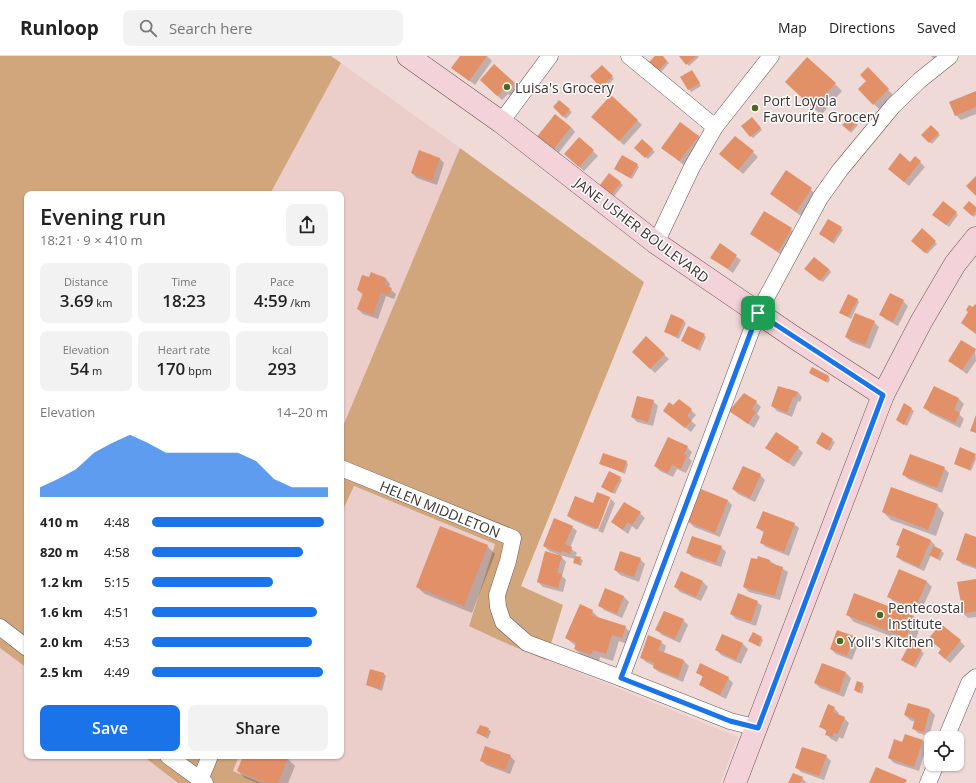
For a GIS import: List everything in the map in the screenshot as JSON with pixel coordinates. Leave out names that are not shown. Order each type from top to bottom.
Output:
[{"type":"main road","name":"JANE USHER BOULEVARD","points":[[408,56],[501,122],[656,243],[758,313],[883,395]]},
{"type":"main road","points":[[735,783],[758,728],[883,395],[932,303],[955,264],[976,238]]},
{"type":"street","points":[[501,122],[550,56]]},
{"type":"street","points":[[629,56],[715,128]]},
{"type":"street","points":[[656,243],[692,167],[715,128],[771,56]]},
{"type":"street","points":[[621,678],[758,313],[820,198],[840,170],[893,106],[920,80],[950,56]]},
{"type":"street","name":"HELEN MIDDLETON","points":[[344,469],[513,538],[508,561],[497,595],[498,607],[503,622],[527,643],[730,721],[758,728]]},
{"type":"street","points":[[0,627],[24,646]]},
{"type":"street","points":[[949,731],[969,683],[976,677]]},
{"type":"street","points":[[172,759],[203,782],[209,759]]},
{"type":"street","points":[[928,783],[933,771]]},
{"type":"shaded area","points":[[0,56],[331,56],[341,63],[272,191],[24,191],[24,666],[0,648]]},
{"type":"shaded area","points":[[341,63],[460,148],[344,424],[344,191],[272,191]]},
{"type":"shaded area","points":[[460,148],[644,282],[521,586],[563,605],[546,660],[469,626],[495,544],[354,486],[344,508],[344,424]]},
{"type":"shaded area","points":[[353,486],[495,544],[469,625],[501,641],[738,737],[720,783],[262,783],[233,771],[238,759],[344,759],[344,507]]},
{"type":"shaded area","points":[[0,648],[24,666],[24,759],[147,759],[178,783],[0,783]]},
{"type":"shaded area","points":[[147,759],[238,759],[233,771],[262,783],[178,783]]},
{"type":"building","points":[[460,56],[487,56],[469,81],[451,68]]},
{"type":"building","points":[[655,56],[663,56],[667,61],[658,71],[649,62]]},
{"type":"building","points":[[679,56],[696,56],[686,65]]},
{"type":"building","points":[[807,57],[836,83],[813,108],[785,82]]},
{"type":"building","points":[[494,64],[515,83],[506,92],[503,90],[497,96],[480,80]]},
{"type":"building","points":[[602,65],[613,76],[600,87],[590,76]]},
{"type":"building","points":[[868,67],[889,89],[873,105],[858,89],[866,81],[860,75]]},
{"type":"building","points":[[692,70],[700,83],[688,90],[680,77]]},
{"type":"building","points":[[976,91],[976,107],[955,116],[949,102]]},
{"type":"building","points":[[611,95],[638,120],[619,141],[591,117]]},
{"type":"building","points":[[559,100],[570,109],[563,117],[553,107]]},
{"type":"building","points":[[555,114],[571,127],[552,151],[536,138]]},
{"type":"building","points":[[752,117],[761,128],[750,137],[741,126]]},
{"type":"building","points":[[851,117],[857,123],[849,131],[842,125]]},
{"type":"building","points":[[680,122],[699,136],[679,161],[661,148]]},
{"type":"building","points":[[931,125],[939,133],[929,143],[921,135]]},
{"type":"building","points":[[735,136],[754,151],[738,170],[719,154]]},
{"type":"building","points":[[579,137],[594,150],[579,167],[564,154]]},
{"type":"building","points":[[642,139],[653,149],[645,158],[634,148]]},
{"type":"building","points":[[419,150],[440,158],[432,181],[411,173]]},
{"type":"building","points":[[900,153],[910,162],[915,156],[921,161],[904,182],[888,169]]},
{"type":"building","points":[[622,155],[638,164],[630,178],[614,169]]},
{"type":"building","points":[[786,170],[812,188],[796,212],[770,194]]},
{"type":"building","points":[[609,173],[621,182],[609,198],[597,189]]},
{"type":"building","points":[[976,176],[976,196],[966,186]]},
{"type":"building","points":[[943,201],[957,212],[946,225],[932,215]]},
{"type":"building","points":[[969,201],[976,207],[976,211],[972,216],[963,208]]},
{"type":"building","points":[[764,211],[792,228],[778,252],[750,234]]},
{"type":"building","points":[[828,219],[842,227],[832,242],[819,234]]},
{"type":"building","points":[[922,228],[936,241],[925,253],[911,241]]},
{"type":"building","points":[[720,243],[737,255],[728,269],[710,258]]},
{"type":"building","points":[[814,257],[829,269],[820,281],[804,269]]},
{"type":"building","points":[[371,272],[386,278],[384,285],[392,288],[389,295],[381,292],[373,315],[357,309],[363,293],[357,290],[362,275],[369,277]]},
{"type":"building","points":[[890,293],[904,300],[893,322],[879,315]]},
{"type":"building","points":[[848,294],[858,299],[848,317],[839,313]]},
{"type":"building","points":[[975,304],[976,334],[961,323],[968,312],[966,310],[969,305],[973,307]]},
{"type":"building","points":[[855,313],[875,321],[865,345],[845,337]]},
{"type":"building","points":[[671,314],[684,320],[677,337],[664,332]]},
{"type":"building","points":[[688,326],[705,334],[697,349],[681,341]]},
{"type":"building","points":[[646,336],[665,354],[650,369],[632,352]]},
{"type":"building","points":[[961,340],[976,349],[962,370],[948,361]]},
{"type":"building","points":[[812,367],[829,376],[826,382],[809,373]]},
{"type":"building","points":[[778,386],[798,392],[795,398],[793,397],[787,413],[771,406]]},
{"type":"building","points":[[934,386],[959,398],[954,410],[960,413],[955,423],[923,408]]},
{"type":"building","points":[[744,393],[757,401],[752,409],[756,412],[748,424],[729,411]]},
{"type":"building","points":[[637,396],[654,400],[648,422],[631,417]]},
{"type":"building","points":[[679,399],[692,409],[687,416],[692,420],[685,428],[663,411],[669,402],[673,405]]},
{"type":"building","points":[[904,403],[912,408],[904,425],[896,420]]},
{"type":"building","points":[[976,415],[976,433],[970,431]]},
{"type":"building","points":[[776,432],[799,447],[788,463],[765,448]]},
{"type":"building","points":[[822,432],[833,439],[827,450],[816,443]]},
{"type":"building","points":[[668,437],[688,446],[684,454],[687,455],[681,469],[672,465],[668,473],[654,466]]},
{"type":"building","points":[[960,447],[976,454],[969,470],[954,464]]},
{"type":"building","points":[[603,453],[627,461],[623,472],[599,464]]},
{"type":"building","points":[[910,454],[945,467],[937,488],[902,475]]},
{"type":"building","points":[[743,466],[761,474],[750,498],[732,489]]},
{"type":"building","points":[[609,471],[621,477],[612,493],[601,487]]},
{"type":"building","points":[[891,487],[938,504],[928,530],[882,512]]},
{"type":"building","points":[[701,489],[728,500],[715,533],[688,522]]},
{"type":"building","points":[[597,492],[610,497],[598,529],[567,516],[575,496],[593,503]]},
{"type":"building","points":[[624,502],[641,512],[632,525],[627,522],[623,530],[611,522]]},
{"type":"building","points":[[763,511],[795,523],[784,552],[760,543],[764,531],[756,528]]},
{"type":"building","points":[[554,518],[573,526],[565,544],[572,547],[570,554],[563,551],[561,553],[543,546]]},
{"type":"building","points":[[440,526],[488,545],[464,606],[416,587]]},
{"type":"building","points":[[903,528],[931,540],[919,567],[896,557],[900,546],[896,545]]},
{"type":"building","points":[[965,533],[976,537],[976,567],[956,560]]},
{"type":"building","points":[[692,536],[722,546],[716,563],[686,553]]},
{"type":"building","points":[[934,546],[942,550],[937,559],[929,555]]},
{"type":"building","points":[[545,551],[562,556],[557,573],[562,574],[558,588],[537,582]]},
{"type":"building","points":[[620,551],[641,558],[634,577],[614,570]]},
{"type":"building","points":[[575,556],[581,557],[579,564],[573,563]]},
{"type":"building","points":[[758,556],[770,560],[770,563],[783,567],[775,596],[743,587],[751,558],[757,559]]},
{"type":"building","points":[[899,569],[927,581],[915,609],[887,597]]},
{"type":"building","points":[[681,571],[703,581],[696,597],[674,587]]},
{"type":"building","points":[[976,579],[976,611],[963,614],[957,582]]},
{"type":"building","points":[[605,588],[624,596],[617,614],[598,606]]},
{"type":"building","points":[[738,593],[758,601],[751,622],[730,614]]},
{"type":"building","name":"Pentecostal Institute","points":[[854,593],[914,616],[906,638],[846,615]]},
{"type":"building","points":[[580,604],[593,610],[591,615],[626,626],[622,638],[612,635],[606,654],[593,650],[591,655],[574,649],[576,643],[565,638]]},
{"type":"building","points":[[664,611],[684,619],[675,639],[655,630]]},
{"type":"building","points":[[941,624],[961,640],[945,659],[938,653],[941,649],[928,639]]},
{"type":"building","points":[[837,630],[854,636],[847,656],[830,649]]},
{"type":"building","points":[[753,632],[762,637],[758,646],[748,641]]},
{"type":"building","points":[[722,634],[743,643],[736,660],[715,650]]},
{"type":"building","points":[[648,635],[662,641],[658,650],[684,660],[678,678],[653,668],[654,663],[640,658]]},
{"type":"building","points":[[910,643],[922,650],[913,666],[901,660]]},
{"type":"building","points":[[700,663],[729,677],[720,695],[699,685],[703,676],[696,673]]},
{"type":"building","points":[[822,663],[846,672],[839,693],[814,683]]},
{"type":"building","points":[[370,669],[384,673],[380,689],[366,685]]},
{"type":"building","points":[[857,681],[863,683],[859,693],[854,690]]},
{"type":"building","points":[[908,703],[930,709],[924,732],[912,729],[915,719],[904,715]]},
{"type":"building","points":[[828,704],[835,707],[833,712],[845,717],[838,734],[834,733],[832,737],[825,735],[827,730],[819,727]]},
{"type":"building","points":[[480,725],[489,728],[486,737],[476,733]]},
{"type":"building","points":[[905,734],[923,740],[914,767],[888,758],[894,739],[902,742]]},
{"type":"building","points":[[485,746],[511,755],[505,770],[480,761]]},
{"type":"building","points":[[802,747],[827,755],[819,776],[795,768]]},
{"type":"building","points":[[242,759],[288,759],[278,783],[266,783],[237,771]]},
{"type":"building","points":[[876,767],[907,780],[905,783],[869,783]]},
{"type":"building","points":[[793,773],[803,777],[800,783],[788,783]]},
{"type":"place","name":"Luisa's Grocery","points":[[507,87]]},
{"type":"place","name":"Port Loyola Favourite Grocery","points":[[755,108]]},
{"type":"place","name":"Pentecostal Institute","points":[[880,615]]},
{"type":"place","name":"Yoli's Kitchen","points":[[840,641]]},
{"type":"route","points":[[758,313],[883,395],[758,728],[730,721],[621,678],[758,313]]}]
